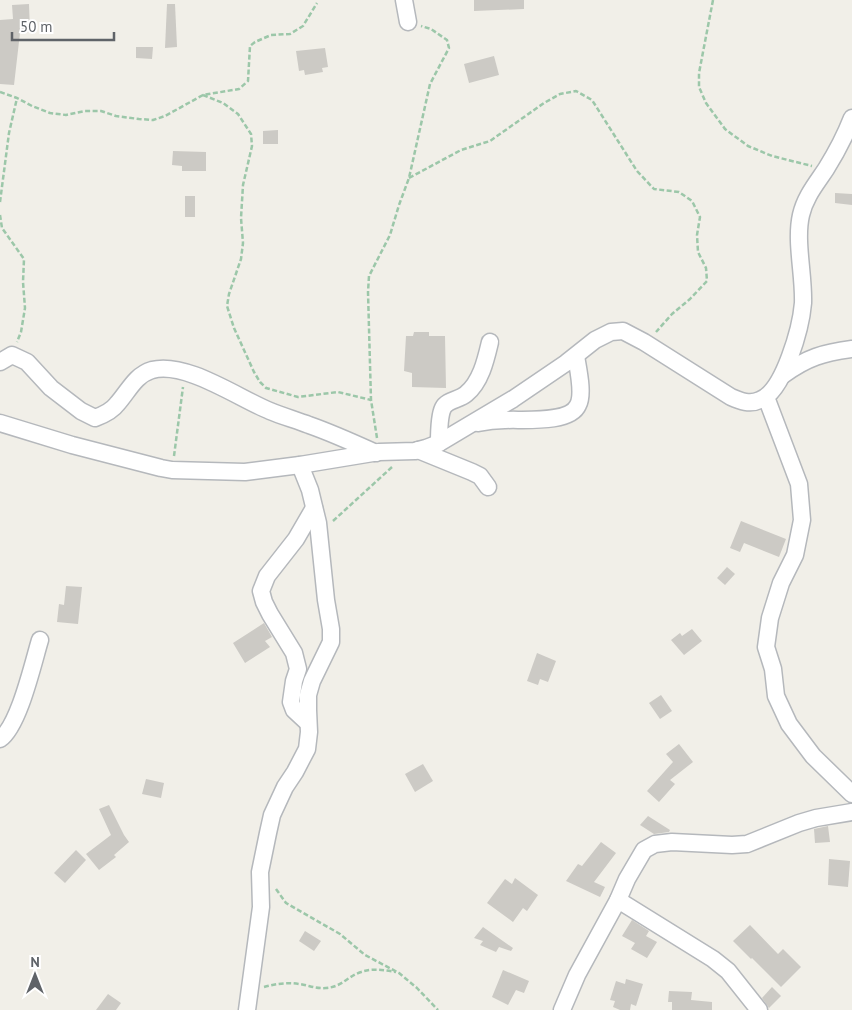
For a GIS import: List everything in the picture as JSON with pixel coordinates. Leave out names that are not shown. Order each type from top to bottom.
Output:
[{"type":"street","points":[[404,0],[408,22]]},
{"type":"street","points":[[783,375],[799,328],[803,303],[799,232],[801,215],[809,194],[826,169],[852,118]]},
{"type":"street","points":[[0,423],[72,445],[172,470],[245,472],[378,453],[414,451],[430,447],[513,399],[576,356],[595,340],[611,332],[623,331],[644,342],[731,397],[750,403],[766,398],[783,375],[796,365],[829,352],[852,349]]},
{"type":"street","points":[[438,443],[443,408],[447,403],[464,396],[478,380],[490,342]]},
{"type":"street","points":[[469,424],[494,420],[551,418],[574,411],[580,400],[576,356]]},
{"type":"street","points":[[6,358],[27,362],[51,388],[81,411],[95,418],[116,406],[136,381],[147,372],[166,369],[186,372],[200,377],[272,412],[345,438],[378,453]]},
{"type":"street","points":[[766,398],[799,484],[802,520],[795,555],[781,583],[770,618],[766,647],[773,670],[776,696],[789,724],[798,737],[813,756],[852,794]]},
{"type":"street","points":[[414,451],[472,472],[480,476],[488,487]]},
{"type":"street","points":[[247,1010],[261,907],[260,872],[272,815],[285,787],[307,749],[309,732],[308,695],[312,681],[330,642],[331,629],[319,534],[314,508],[300,465]]},
{"type":"street","points":[[308,723],[294,710],[291,702],[298,669],[294,653],[270,614],[261,591],[266,576],[296,540],[314,508]]},
{"type":"street","points":[[0,739],[8,732],[16,717],[40,640]]},
{"type":"street","points":[[562,1010],[577,975],[644,850],[655,844],[672,842],[747,844],[799,822],[852,812]]},
{"type":"street","points":[[618,900],[713,959],[728,971],[759,1010]]},
{"type":"path","points":[[713,0],[699,73],[699,87],[706,103],[725,129],[748,146],[772,156],[826,169]]},
{"type":"path","points":[[0,92],[50,113],[66,115],[85,110],[101,110],[116,116],[153,120],[204,95],[239,89],[248,81],[250,46],[271,35],[290,34],[303,26],[317,3]]},
{"type":"path","points":[[378,453],[371,400],[369,276],[390,235],[409,178],[430,84],[449,48],[447,40],[431,29],[408,22]]},
{"type":"path","points":[[409,178],[461,150],[490,141],[560,94],[576,91],[592,100],[637,171],[654,189],[679,192],[692,201],[700,217],[697,235],[698,252],[706,268],[708,281],[644,342]]},
{"type":"path","points":[[204,95],[223,103],[238,114],[251,134],[252,146],[243,185],[243,243],[241,259],[228,294],[227,306],[234,328],[254,372],[266,388],[298,397],[338,392],[371,400]]},
{"type":"path","points":[[0,202],[9,133],[17,98]]},
{"type":"path","points":[[0,215],[2,228],[24,259],[25,308],[21,332],[6,358]]},
{"type":"path","points":[[172,470],[186,372]]},
{"type":"path","points":[[319,534],[355,500],[414,451]]},
{"type":"path","points":[[260,872],[274,886],[286,903],[340,934],[365,955],[399,973],[417,988],[438,1010]]},
{"type":"path","points":[[248,992],[278,983],[328,988],[342,983],[360,972],[374,970],[399,973]]},
{"type":"building","points":[[474,0],[524,0],[524,9],[474,11]]},
{"type":"building","points":[[29,4],[30,32],[20,33],[14,85],[0,84],[0,20],[13,19],[12,5]]},
{"type":"building","points":[[167,4],[175,4],[177,47],[165,48]]},
{"type":"building","points":[[136,47],[153,47],[152,59],[136,58]]},
{"type":"building","points":[[325,48],[328,67],[322,68],[323,72],[305,75],[304,70],[299,71],[296,51]]},
{"type":"building","points":[[494,56],[499,75],[469,83],[464,64]]},
{"type":"building","points":[[278,130],[278,144],[263,144],[263,131]]},
{"type":"building","points":[[173,151],[206,152],[206,171],[182,171],[182,166],[172,165]]},
{"type":"building","points":[[835,193],[852,194],[852,205],[835,203]]},
{"type":"building","points":[[185,196],[195,196],[195,217],[185,217]]},
{"type":"building","points":[[414,332],[429,332],[429,336],[445,336],[446,388],[412,387],[412,373],[404,371],[406,336],[413,336]]},
{"type":"building","points":[[741,521],[786,539],[779,557],[744,543],[740,552],[730,548]]},
{"type":"building","points":[[727,567],[735,574],[725,585],[717,578]]},
{"type":"building","points":[[66,586],[82,587],[78,624],[57,622],[59,604],[64,605]]},
{"type":"building","points":[[264,623],[272,637],[265,641],[270,647],[245,663],[233,643]]},
{"type":"building","points":[[692,629],[702,641],[684,655],[671,640],[680,633],[682,636]]},
{"type":"building","points":[[537,653],[556,661],[548,682],[540,679],[538,685],[527,681]]},
{"type":"building","points":[[661,695],[672,711],[660,719],[649,703]]},
{"type":"building","points":[[679,744],[693,762],[670,780],[675,784],[659,802],[647,791],[673,762],[666,754]]},
{"type":"building","points":[[423,764],[433,781],[415,792],[405,774]]},
{"type":"building","points":[[146,779],[164,783],[161,798],[142,794]]},
{"type":"building","points":[[109,805],[129,842],[114,855],[116,857],[99,870],[86,854],[111,835],[99,809]]},
{"type":"building","points":[[648,816],[670,830],[669,832],[654,834],[640,825]]},
{"type":"building","points":[[828,826],[830,842],[815,843],[814,829]]},
{"type":"building","points":[[601,842],[616,853],[594,882],[605,887],[600,897],[566,881],[578,864],[582,866]]},
{"type":"building","points":[[76,850],[86,860],[65,883],[54,873]]},
{"type":"building","points":[[829,859],[850,861],[848,887],[828,885]]},
{"type":"building","points":[[515,878],[538,895],[527,911],[523,908],[513,922],[487,903],[505,879],[512,884]]},
{"type":"building","points":[[632,920],[649,931],[646,936],[657,942],[647,958],[631,949],[635,943],[622,936]]},
{"type":"building","points":[[750,925],[778,954],[783,949],[801,967],[781,987],[733,941]]},
{"type":"building","points":[[483,927],[513,948],[511,951],[499,947],[496,952],[480,945],[483,941],[474,938]]},
{"type":"building","points":[[305,931],[321,941],[314,951],[299,941]]},
{"type":"building","points":[[503,970],[529,981],[524,993],[516,990],[508,1005],[492,997]]},
{"type":"building","points":[[626,979],[643,984],[636,1006],[631,1004],[630,1010],[620,1010],[613,1007],[615,1001],[610,1000],[616,981],[625,984]]},
{"type":"building","points":[[772,987],[781,996],[769,1008],[762,998]]},
{"type":"building","points":[[669,991],[692,992],[691,1000],[712,1002],[712,1010],[672,1010],[672,1002],[668,1002]]},
{"type":"building","points":[[108,994],[121,1003],[116,1010],[96,1010]]}]
